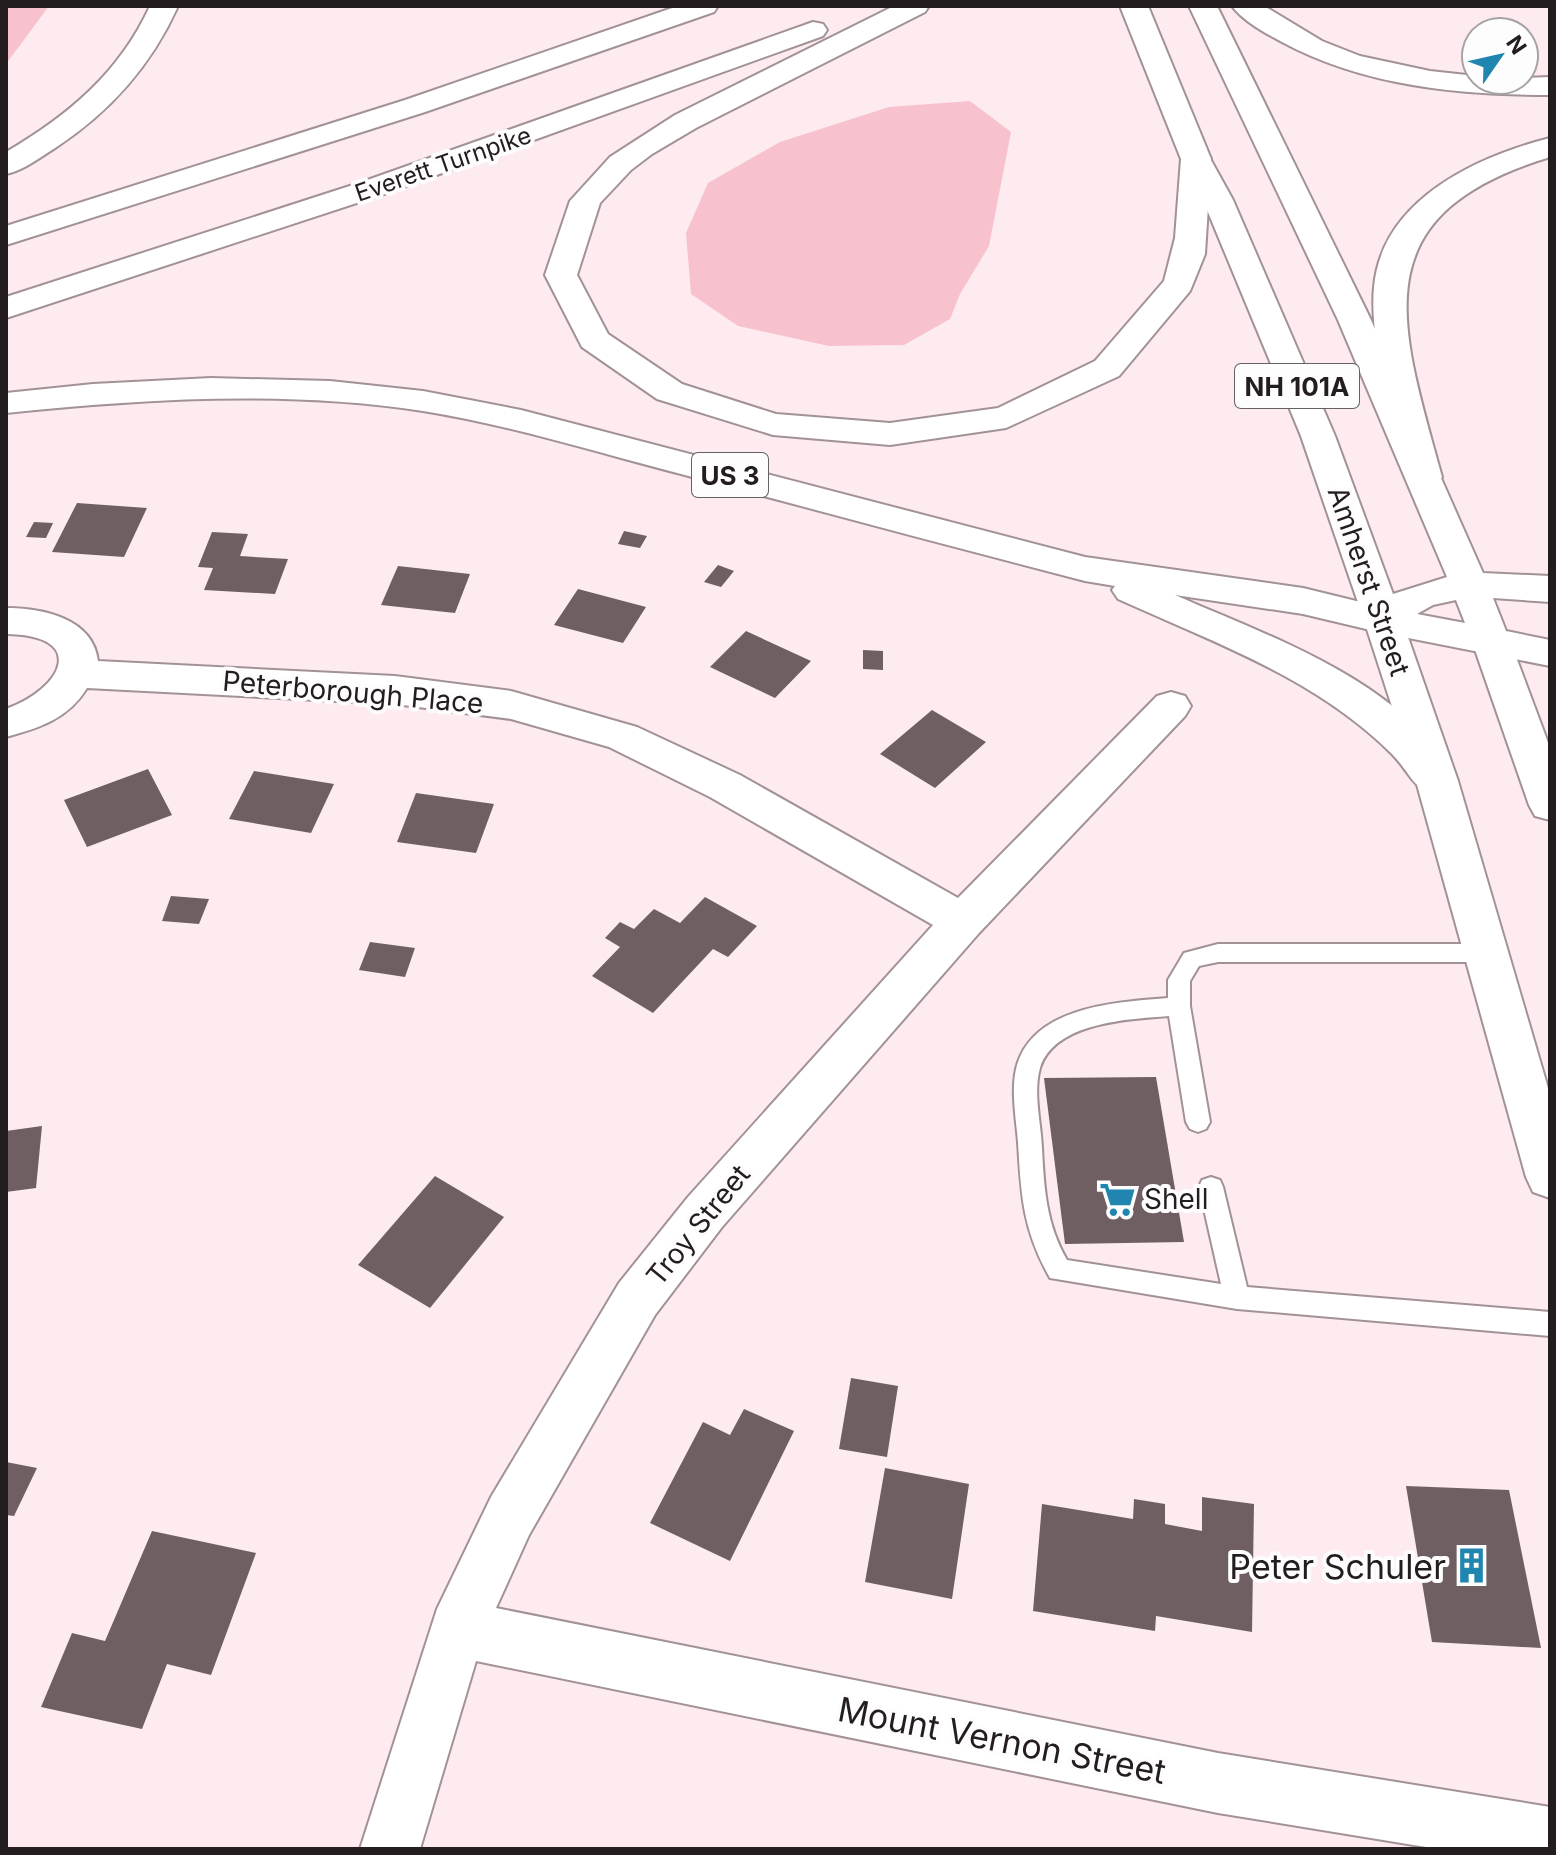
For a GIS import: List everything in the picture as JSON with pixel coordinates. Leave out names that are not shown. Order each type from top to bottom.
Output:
[{"type":"main road","points":[[6,165],[75,120],[117,82],[142,51],[164,6]]},
{"type":"main road","points":[[6,236],[359,125],[704,6]]},
{"type":"main road","name":"Everett Turnpike","points":[[6,308],[496,146],[877,6]]},
{"type":"main road","points":[[915,6],[652,140],[602,180],[569,227],[562,278],[582,324],[609,352],[644,378],[682,398],[751,421],[801,430],[904,434],[953,429],[1027,410],[1066,393],[1117,361],[1143,337],[1162,312],[1179,284],[1190,251],[1191,194],[1196,159]]},
{"type":"main road","name":"Amherst Street","points":[[1134,6],[1196,159],[1218,200],[1312,422],[1383,620],[1437,781],[1550,1177]]},
{"type":"main road","points":[[1203,6],[1340,289],[1424,477],[1491,641],[1550,805]]},
{"type":"main road","points":[[1246,6],[1289,35],[1367,65],[1447,81],[1550,86]]},
{"type":"main road","points":[[1424,477],[1403,392],[1393,332],[1391,278],[1397,255],[1416,224],[1443,196],[1495,166],[1550,147]]},
{"type":"main road","name":"US 3","points":[[6,403],[211,388],[330,391],[400,397],[521,421],[1085,569],[1303,601],[1550,653]]},
{"type":"main road","points":[[1085,569],[1255,644],[1330,685],[1393,729],[1423,760],[1437,781]]},
{"type":"main road","points":[[1383,620],[1398,606],[1429,593],[1470,587],[1550,589]]},
{"type":"main road","points":[[6,621],[34,621],[56,628],[71,640],[79,655],[76,674],[66,690],[50,705],[6,723]]},
{"type":"main road","name":"Peterborough Place","points":[[76,674],[395,690],[511,705],[609,733],[725,786],[963,921]]},
{"type":"main road","name":"Troy Street","points":[[390,1849],[457,1629],[510,1516],[637,1299],[705,1212],[963,921],[1171,706]]},
{"type":"main road","name":"Mount Vernon Street","points":[[457,1629],[1218,1783],[1550,1837]]},
{"type":"lane","points":[[1198,1122],[1179,1006],[1179,980],[1192,959],[1218,953],[1488,953]]},
{"type":"lane","points":[[1179,1006],[1106,1013],[1074,1023],[1049,1039],[1030,1063],[1027,1096],[1032,1205],[1042,1243],[1059,1270],[1237,1298],[1550,1324]]},
{"type":"lane","points":[[1211,1187],[1237,1298]]},
{"type":"shaded area","points":[[6,6],[49,6],[6,64]]},
{"type":"shaded area","points":[[970,101],[1011,132],[989,246],[960,294],[950,319],[904,345],[829,346],[738,326],[691,294],[686,233],[708,183],[780,142],[889,107]]},
{"type":"building","points":[[77,503],[147,508],[124,557],[52,552]]},
{"type":"building","points":[[34,522],[53,523],[46,538],[26,537]]},
{"type":"building","points":[[624,531],[647,536],[640,548],[618,544]]},
{"type":"building","points":[[212,532],[248,534],[240,556],[288,559],[275,594],[204,590],[213,568],[198,567]]},
{"type":"building","points":[[718,565],[734,571],[721,587],[704,582]]},
{"type":"building","points":[[398,566],[470,574],[455,613],[381,605]]},
{"type":"building","points":[[578,589],[646,607],[623,643],[554,625]]},
{"type":"building","points":[[746,631],[811,661],[775,698],[710,667]]},
{"type":"building","points":[[863,650],[883,651],[883,670],[863,669]]},
{"type":"building","points":[[932,710],[986,742],[935,788],[880,754]]},
{"type":"building","points":[[148,769],[172,815],[87,847],[64,800]]},
{"type":"building","points":[[254,771],[334,784],[311,833],[229,819]]},
{"type":"building","points":[[416,793],[494,804],[476,853],[397,842]]},
{"type":"building","points":[[171,896],[209,899],[199,924],[162,921]]},
{"type":"building","points":[[705,897],[757,926],[728,957],[713,949],[653,1013],[592,976],[620,947],[605,938],[620,922],[634,929],[654,909],[680,923]]},
{"type":"building","points":[[370,942],[415,948],[405,977],[359,970]]},
{"type":"building","name":"Shell","points":[[1156,1077],[1184,1242],[1065,1244],[1044,1078]]},
{"type":"building","points":[[42,1126],[36,1188],[6,1192],[6,1131]]},
{"type":"building","points":[[435,1176],[504,1217],[430,1308],[358,1265]]},
{"type":"building","points":[[851,1378],[898,1386],[887,1457],[839,1449]]},
{"type":"building","points":[[744,1409],[794,1431],[730,1561],[650,1523],[703,1422],[730,1435]]},
{"type":"building","points":[[6,1462],[37,1468],[14,1516],[6,1515]]},
{"type":"building","points":[[885,1468],[969,1484],[952,1599],[865,1582]]},
{"type":"building","name":"Peter Schuler","points":[[1406,1486],[1509,1490],[1541,1648],[1432,1642]]},
{"type":"building","points":[[1202,1497],[1254,1504],[1252,1632],[1156,1616],[1155,1631],[1033,1611],[1042,1504],[1133,1519],[1134,1499],[1165,1504],[1165,1524],[1202,1531]]},
{"type":"building","points":[[152,1531],[256,1553],[211,1675],[167,1664],[142,1729],[41,1707],[72,1633],[105,1641]]},
{"type":"place","name":"Shell","points":[[1118,1199]]},
{"type":"place","name":"Peter Schuler","points":[[1472,1566]]}]
